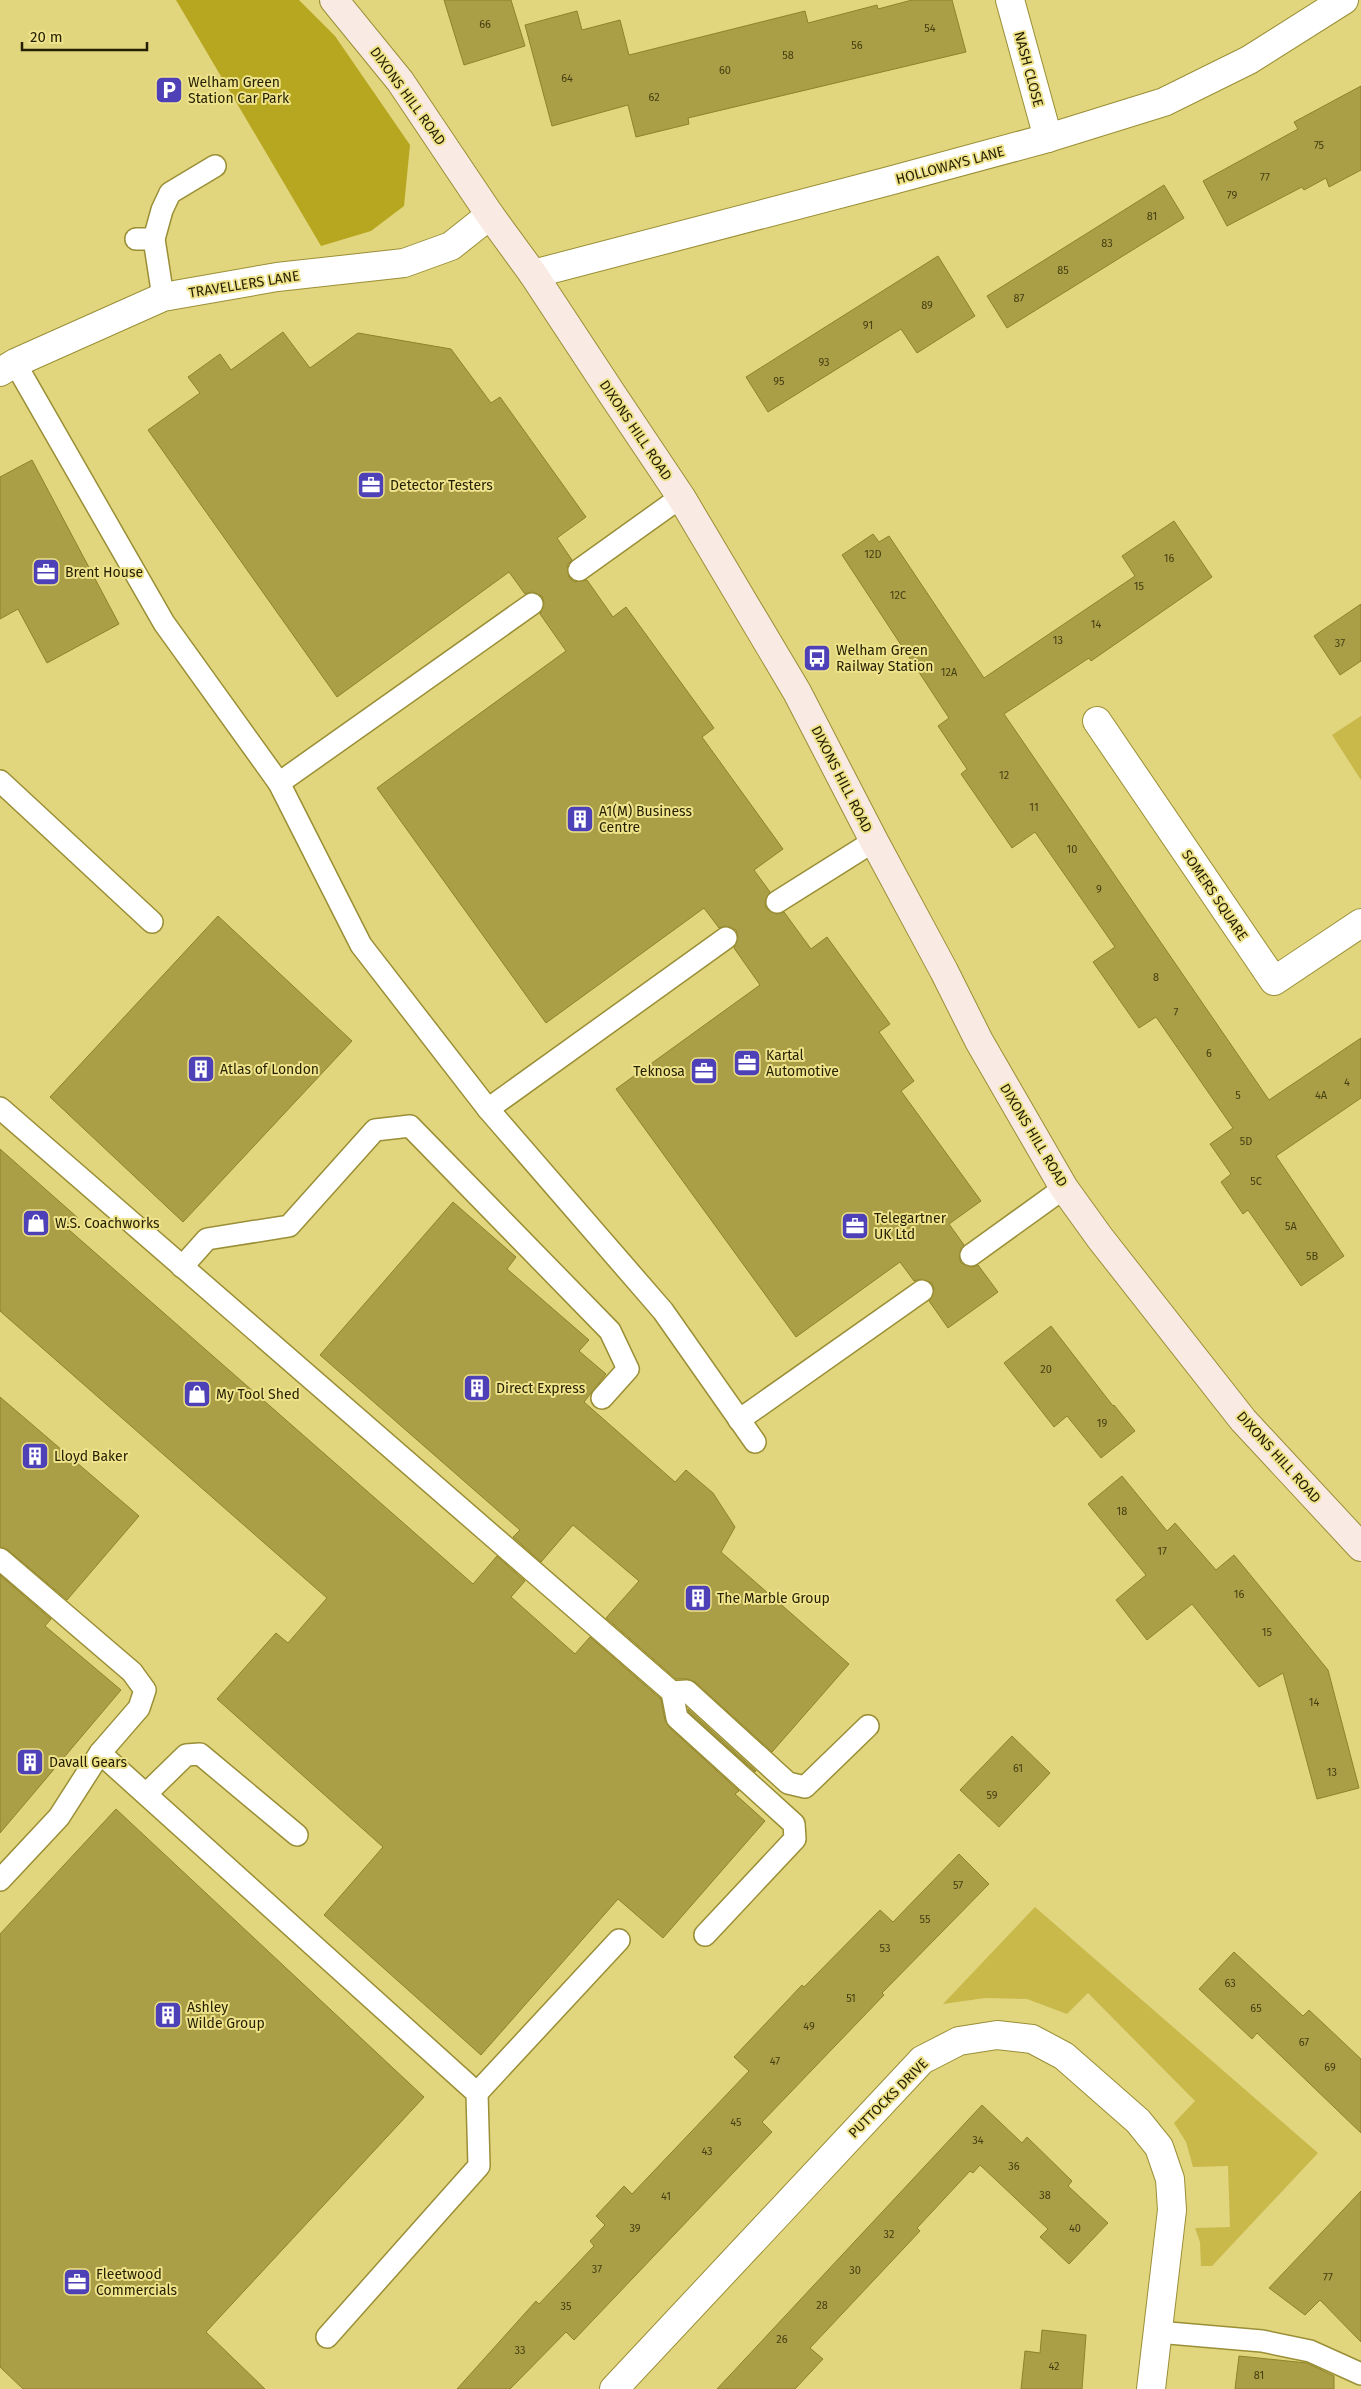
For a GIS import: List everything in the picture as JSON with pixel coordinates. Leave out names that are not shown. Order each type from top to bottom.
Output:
[{"type":"street","name":"DIXONS HILL ROAD","points":[[334,0],[400,81],[490,215],[534,274],[681,497],[797,692],[944,971],[978,1041],[1064,1188],[1100,1238],[1243,1420],[1361,1547]]},
{"type":"street","name":"NASH CLOSE","points":[[1010,0],[1048,138]]},
{"type":"street","name":"HOLLOWAYS LANE","points":[[534,274],[1048,138],[1164,102],[1249,60],[1344,0]]},
{"type":"street","name":"TRAVELLERS LANE","points":[[8,367],[162,297],[277,278],[404,263],[451,246],[490,215]]},
{"type":"street","name":"SOMERS SQUARE","points":[[1097,721],[1274,981],[1361,923]]},
{"type":"street","name":"PUTTOCKS DRIVE","points":[[614,2389],[922,2060],[959,2041],[997,2035],[1032,2039],[1064,2056],[1138,2121],[1159,2147],[1170,2179],[1172,2210],[1152,2389]]},
{"type":"lane","points":[[162,297],[145,239],[170,193],[215,166]]},
{"type":"lane","points":[[8,367],[164,623],[279,783],[361,945],[488,1109],[663,1311],[755,1442]]},
{"type":"lane","points":[[579,570],[681,497]]},
{"type":"lane","points":[[279,783],[532,604]]},
{"type":"lane","points":[[0,781],[152,922]]},
{"type":"lane","points":[[777,902],[874,841]]},
{"type":"lane","points":[[488,1109],[726,938]]},
{"type":"lane","points":[[0,1108],[672,1692],[677,1718],[794,1824],[795,1839],[705,1935]]},
{"type":"lane","points":[[182,1267],[207,1239],[289,1226],[375,1130],[410,1126],[610,1331],[628,1369],[602,1398]]},
{"type":"lane","points":[[972,1255],[1064,1188]]},
{"type":"lane","points":[[739,1420],[922,1291]]},
{"type":"lane","points":[[0,1559],[132,1672],[145,1690],[139,1708],[100,1753],[58,1817],[0,1880]]},
{"type":"lane","points":[[672,1692],[687,1691],[788,1784],[805,1787],[868,1726]]},
{"type":"lane","points":[[100,1753],[477,2093]]},
{"type":"lane","points":[[146,1794],[186,1755],[200,1754],[297,1835]]},
{"type":"lane","points":[[327,2338],[479,2166],[477,2093],[619,1940]]},
{"type":"lane","points":[[1157,2332],[1262,2341],[1310,2351],[1361,2374]]},
{"type":"shaded area","points":[[176,0],[299,0],[335,36],[410,145],[404,206],[371,231],[321,246]]},
{"type":"shaded area","points":[[1361,716],[1361,780],[1332,735]]},
{"type":"shaded area","points":[[1035,1907],[1318,2153],[1212,2266],[1201,2266],[1200,2242],[1195,2228],[1230,2227],[1228,2166],[1193,2167],[1186,2142],[1174,2123],[1195,2101],[1088,1993],[1067,2014],[1027,1999],[985,1998],[943,2004]]},
{"type":"building","points":[[444,0],[511,0],[525,46],[464,65]]},
{"type":"building","points":[[912,0],[952,0],[966,52],[688,118],[689,124],[636,137],[628,105],[552,126],[525,25],[577,11],[582,30],[620,20],[629,55],[805,11],[808,23],[877,5],[878,9]]},
{"type":"building","points":[[1361,86],[1361,170],[1329,187],[1326,178],[1304,190],[1302,187],[1227,226],[1203,181],[1298,129],[1294,122]]},
{"type":"building","points":[[1164,185],[1184,218],[1007,328],[987,296]]},
{"type":"building","points":[[938,256],[975,316],[917,353],[901,329],[768,412],[746,377]]},
{"type":"building","name":"A1(M) Business Centre","points":[[283,332],[310,368],[358,333],[451,349],[491,403],[500,397],[586,517],[557,538],[572,560],[567,565],[569,577],[574,582],[587,580],[613,617],[626,607],[714,728],[702,737],[783,849],[754,870],[770,892],[765,902],[766,908],[777,914],[784,912],[811,949],[827,937],[890,1024],[879,1032],[914,1081],[901,1091],[981,1201],[949,1224],[964,1245],[959,1256],[961,1263],[972,1267],[978,1265],[998,1292],[948,1328],[929,1301],[934,1290],[932,1283],[921,1279],[914,1281],[900,1262],[796,1337],[616,1089],[760,985],[734,948],[738,937],[736,930],[725,926],[719,928],[704,908],[546,1023],[377,788],[566,651],[540,614],[544,603],[542,596],[531,592],[525,594],[509,572],[337,697],[148,430],[200,393],[188,377],[220,354],[231,370]]},
{"type":"building","name":"Brent House","points":[[32,460],[119,624],[47,663],[18,609],[0,619],[0,477]]},
{"type":"building","points":[[1174,521],[1212,577],[1091,661],[1089,658],[1004,714],[1269,1100],[1361,1038],[1361,1098],[1276,1156],[1344,1256],[1301,1286],[1248,1210],[1243,1214],[1221,1182],[1231,1174],[1210,1144],[1233,1128],[1156,1017],[1139,1028],[1093,962],[1115,947],[1035,832],[1012,848],[961,774],[967,769],[938,726],[949,718],[842,555],[873,534],[879,542],[889,536],[984,678],[1135,576],[1122,556]]},
{"type":"building","points":[[1361,604],[1361,661],[1340,675],[1314,636]]},
{"type":"building","name":"Atlas of London","points":[[218,916],[352,1041],[183,1222],[50,1097]]},
{"type":"building","points":[[0,1149],[78,1218],[68,1229],[473,1584],[497,1556],[525,1581],[511,1597],[575,1654],[590,1637],[661,1699],[665,1720],[669,1727],[739,1791],[735,1794],[765,1821],[663,1938],[618,1899],[481,2055],[324,1915],[383,1847],[217,1699],[276,1633],[288,1643],[327,1598],[0,1311]]},
{"type":"building","points":[[453,1202],[516,1257],[507,1269],[589,1340],[579,1351],[606,1374],[584,1402],[675,1482],[686,1470],[713,1493],[735,1527],[721,1552],[849,1664],[772,1752],[695,1682],[687,1679],[676,1679],[606,1618],[639,1581],[573,1525],[541,1562],[513,1537],[520,1530],[320,1355]]},
{"type":"building","points":[[1051,1326],[1113,1406],[1135,1431],[1101,1458],[1067,1416],[1054,1427],[1004,1363]]},
{"type":"building","name":"Lloyd Baker","points":[[0,1397],[139,1516],[67,1600],[8,1550],[0,1547]]},
{"type":"building","points":[[1122,1476],[1167,1531],[1175,1523],[1216,1570],[1234,1555],[1328,1670],[1359,1788],[1317,1799],[1283,1673],[1259,1687],[1192,1604],[1147,1640],[1116,1600],[1146,1575],[1088,1504]]},
{"type":"building","name":"Davall Gears","points":[[0,1575],[51,1619],[45,1626],[121,1690],[0,1833]]},
{"type":"building","points":[[688,1709],[756,1771],[688,1712]]},
{"type":"building","points":[[1012,1736],[1050,1773],[999,1827],[960,1790]]},
{"type":"building","name":"Ashley Wilde Group","points":[[116,1809],[424,2097],[206,2332],[265,2389],[23,2389],[0,2367],[0,1934]]},
{"type":"building","points":[[959,1854],[989,1884],[882,1993],[884,1995],[762,2122],[772,2132],[574,2340],[566,2332],[510,2389],[457,2389],[536,2301],[539,2304],[594,2246],[590,2241],[605,2225],[596,2216],[624,2186],[632,2194],[749,2071],[734,2057],[802,1985],[804,1987],[880,1910],[893,1922]]},
{"type":"building","points":[[1234,1952],[1303,2016],[1309,2010],[1361,2059],[1361,2133],[1257,2033],[1252,2039],[1199,1989]]},
{"type":"building","points":[[982,2105],[1022,2143],[1027,2137],[1072,2181],[1068,2186],[1108,2223],[1069,2264],[1040,2237],[1048,2229],[980,2165],[973,2173],[970,2171],[917,2228],[920,2231],[810,2348],[823,2359],[795,2389],[717,2389]]},
{"type":"building","points":[[1361,2191],[1361,2342],[1320,2300],[1305,2315],[1269,2288]]},
{"type":"building","points":[[1042,2330],[1086,2335],[1082,2389],[1021,2389],[1025,2351],[1040,2353]]},
{"type":"building","points":[[1239,2356],[1307,2363],[1334,2376],[1334,2389],[1235,2389]]},
{"type":"place","name":"Welham Green Station Car Park","points":[[169,90]]},
{"type":"place","name":"Detector Testers","points":[[371,485]]},
{"type":"place","name":"Brent House","points":[[46,572]]},
{"type":"place","name":"Welham Green Railway Station","points":[[817,658]]},
{"type":"place","name":"A1(M) Business Centre","points":[[580,819]]},
{"type":"place","name":"Kartal Automotive","points":[[747,1063]]},
{"type":"place","name":"Atlas of London","points":[[201,1069]]},
{"type":"place","name":"Teknosa","points":[[704,1071]]},
{"type":"place","name":"W.S. Coachworks","points":[[36,1223]]},
{"type":"place","name":"Telegartner UK Ltd","points":[[855,1226]]},
{"type":"place","name":"Direct Express","points":[[477,1388]]},
{"type":"place","name":"My Tool Shed","points":[[197,1394]]},
{"type":"place","name":"Lloyd Baker","points":[[35,1456]]},
{"type":"place","name":"The Marble Group","points":[[698,1598]]},
{"type":"place","name":"Davall Gears","points":[[30,1762]]},
{"type":"place","name":"Ashley Wilde Group","points":[[168,2015]]},
{"type":"place","name":"Fleetwood Commercials","points":[[77,2282]]}]
